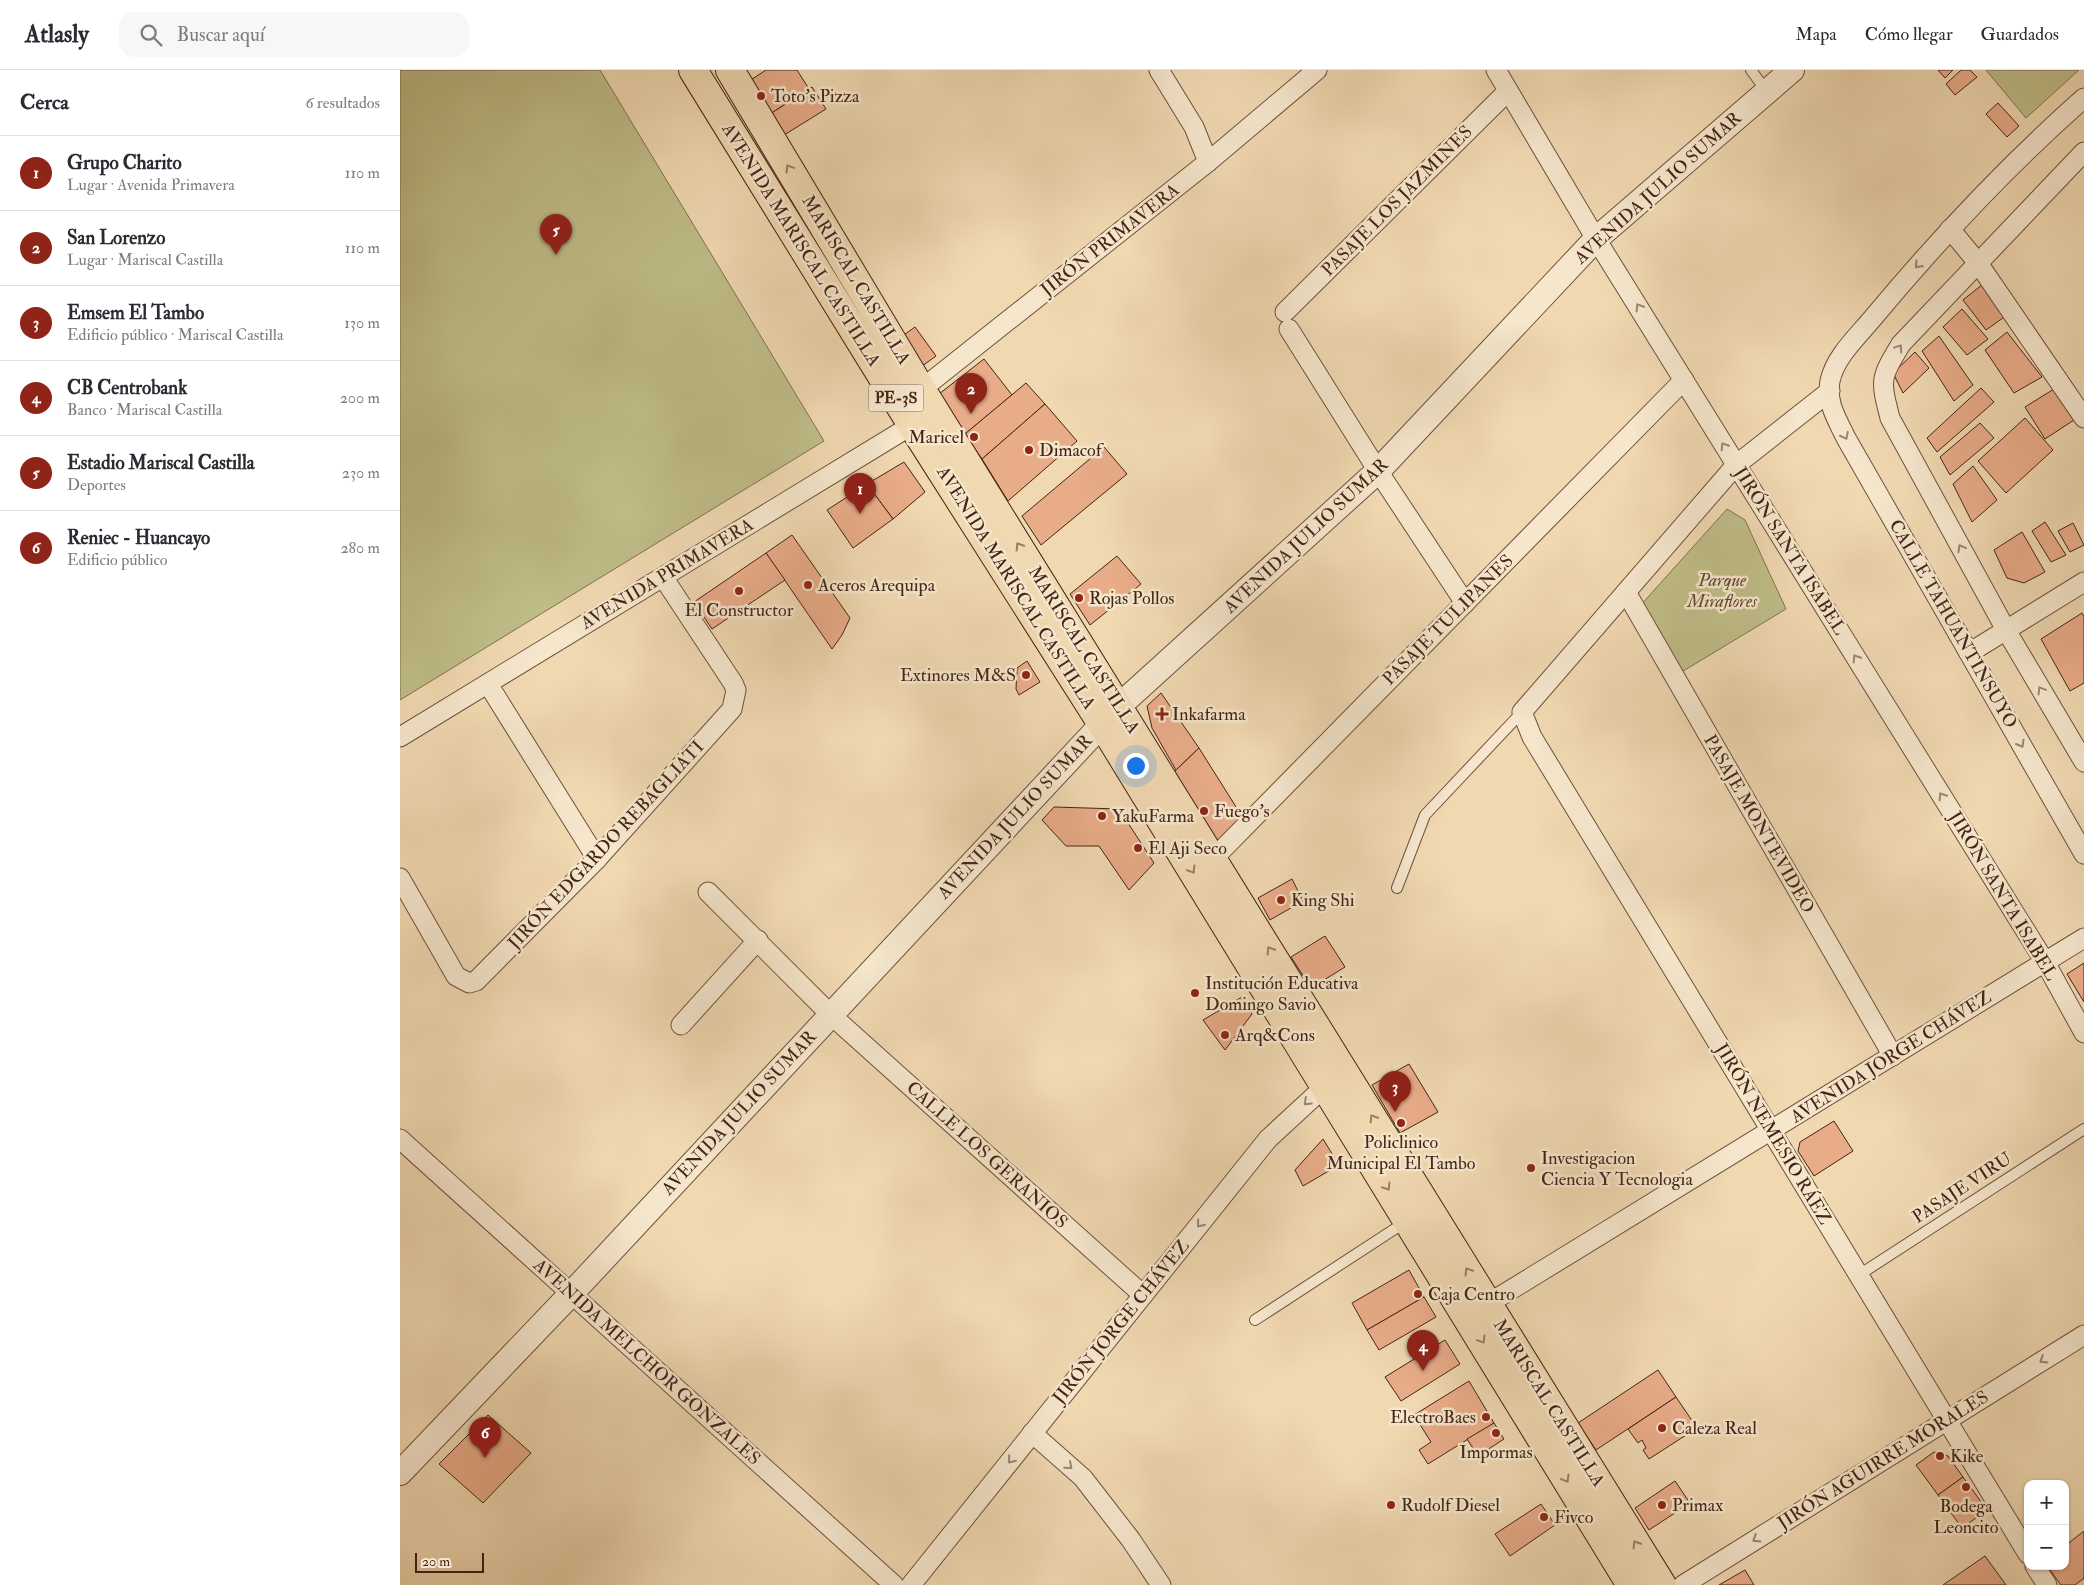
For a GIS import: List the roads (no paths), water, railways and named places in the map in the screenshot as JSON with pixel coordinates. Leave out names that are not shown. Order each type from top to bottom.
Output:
[{"type":"highway","name":"AVENIDA MARISCAL CASTILLA","points":[[693,70],[917,408],[1111,715]]},
{"type":"highway","name":"MARISCAL CASTILLA","points":[[730,70],[917,408]]},
{"type":"highway","name":"MARISCAL CASTILLA","points":[[1111,715],[1213,859],[1335,1078],[1408,1220],[1478,1310],[1631,1585]]},
{"type":"highway","name":"MARISCAL CASTILLA","points":[[1111,715],[1478,1310],[1662,1585]]},
{"type":"street","points":[[1159,70],[1194,127],[1208,162]]},
{"type":"street","name":"JIRÓN PRIMAVERA","points":[[917,408],[1317,70]]},
{"type":"street","name":"JIRÓN SANTA ISABEL","points":[[1496,70],[1596,238],[2045,962],[2084,1033]]},
{"type":"street","name":"AVENIDA JULIO SUMAR","points":[[400,1473],[571,1294],[1111,715],[1378,471],[1596,238],[1792,70]]},
{"type":"street","name":"PASAJE LOS JAZMINES","points":[[1378,471],[1287,321],[1508,91]]},
{"type":"street","points":[[1522,712],[1736,465],[1830,391],[1830,380],[1838,361],[1910,273],[1950,229],[2084,98]]},
{"type":"street","points":[[2084,152],[1901,344],[1883,374],[1884,393],[1890,418],[2006,630],[2084,762]]},
{"type":"street","points":[[1950,229],[1978,263],[2084,418]]},
{"type":"street","name":"PASAJE TULIPANES","points":[[1213,859],[1684,380]]},
{"type":"street","name":"CALLE TAHUANTINSUYO","points":[[1830,391],[1829,401],[1846,438],[2084,854]]},
{"type":"street","name":"AVENIDA PRIMAVERA","points":[[400,738],[663,577],[917,408]]},
{"type":"street","points":[[1378,471],[1465,603]]},
{"type":"street","name":"JIRÓN EDGARDO REBAGLIATI","points":[[400,878],[456,976],[469,983],[476,981],[596,859],[732,709],[735,700],[733,682],[663,577]]},
{"type":"street","points":[[1969,653],[2084,582]]},
{"type":"street","name":"PASAJE MONTEVIDEO","points":[[1626,592],[1892,1056]]},
{"type":"street","points":[[488,684],[596,859]]},
{"type":"street","name":"JIRÓN NEMESIO RÁEZ","points":[[1522,712],[1532,737],[2024,1547]]},
{"type":"street","name":"CALLE LOS GERANIOS","points":[[708,892],[831,1015],[1143,1295]]},
{"type":"street","name":"AVENIDA JORGE CHÁVEZ","points":[[1478,1310],[2084,938]]},
{"type":"street","points":[[681,1025],[758,940]]},
{"type":"street","name":"JIRÓN JORGE CHÁVEZ","points":[[911,1585],[1268,1139],[1335,1078]]},
{"type":"street","name":"AVENIDA MELCHOR GONZALES","points":[[403,1148],[571,1294],[894,1585]]},
{"type":"street","name":"JIRÓN AGUIRRE MORALES","points":[[1683,1585],[2084,1335]]},
{"type":"street","points":[[1032,1433],[1084,1478],[1131,1540],[1161,1585]]},
{"type":"street","points":[[2038,1570],[2047,1585]]},
{"type":"lane","points":[[1751,70],[1766,92]]},
{"type":"lane","points":[[1397,888],[1425,816],[1522,712]]},
{"type":"lane","name":"PASAJE VIRU","points":[[1859,1275],[2084,1129]]},
{"type":"lane","points":[[1255,1320],[1408,1220]]},
{"type":"place","name":"Toto's Pizza","points":[[761,96]]},
{"type":"place","name":"Estadio Mariscal Castilla","points":[[556,255]]},
{"type":"place","name":"San Lorenzo","points":[[971,414]]},
{"type":"place","name":"Maricel","points":[[974,437]]},
{"type":"place","name":"Dimacof","points":[[1029,450]]},
{"type":"place","name":"Grupo Charito","points":[[860,514]]},
{"type":"place","name":"Aceros Arequipa","points":[[808,585]]},
{"type":"place","name":"El Constructor","points":[[739,591]]},
{"type":"place","name":"Rojas Pollos","points":[[1079,598]]},
{"type":"place","name":"Extinores M&S","points":[[1026,675]]},
{"type":"place","name":"Inkafarma","points":[[1162,714]]},
{"type":"place","name":"Fuego's","points":[[1204,811]]},
{"type":"place","name":"YakuFarma","points":[[1102,816]]},
{"type":"place","name":"El Aji Seco","points":[[1138,848]]},
{"type":"place","name":"King Shi","points":[[1281,900]]},
{"type":"place","name":"Institución Educativa Domingo Savio","points":[[1195,993]]},
{"type":"place","name":"Arq&Cons","points":[[1225,1035]]},
{"type":"place","name":"Emsem El Tambo","points":[[1395,1112]]},
{"type":"place","name":"Policlinico Municipal El Tambo","points":[[1401,1123]]},
{"type":"place","name":"Investigacion Ciencia Y Tecnologia","points":[[1531,1168]]},
{"type":"place","name":"Caja Centro","points":[[1418,1294]]},
{"type":"place","name":"CB Centrobank","points":[[1423,1371]]},
{"type":"place","name":"ElectroBaes","points":[[1486,1417]]},
{"type":"place","name":"Caleza Real","points":[[1662,1428]]},
{"type":"place","name":"Impormas","points":[[1496,1433]]},
{"type":"place","name":"Kike","points":[[1940,1456]]},
{"type":"place","name":"Reniec - Huancayo","points":[[485,1458]]},
{"type":"place","name":"Bodega Leoncito","points":[[1966,1487]]},
{"type":"place","name":"Rudolf Diesel","points":[[1391,1505]]},
{"type":"place","name":"Primax","points":[[1662,1505]]},
{"type":"place","name":"Fivco","points":[[1544,1517]]},
{"type":"park label","name":"Parque Miraflores","points":[[1722,590]]}]
